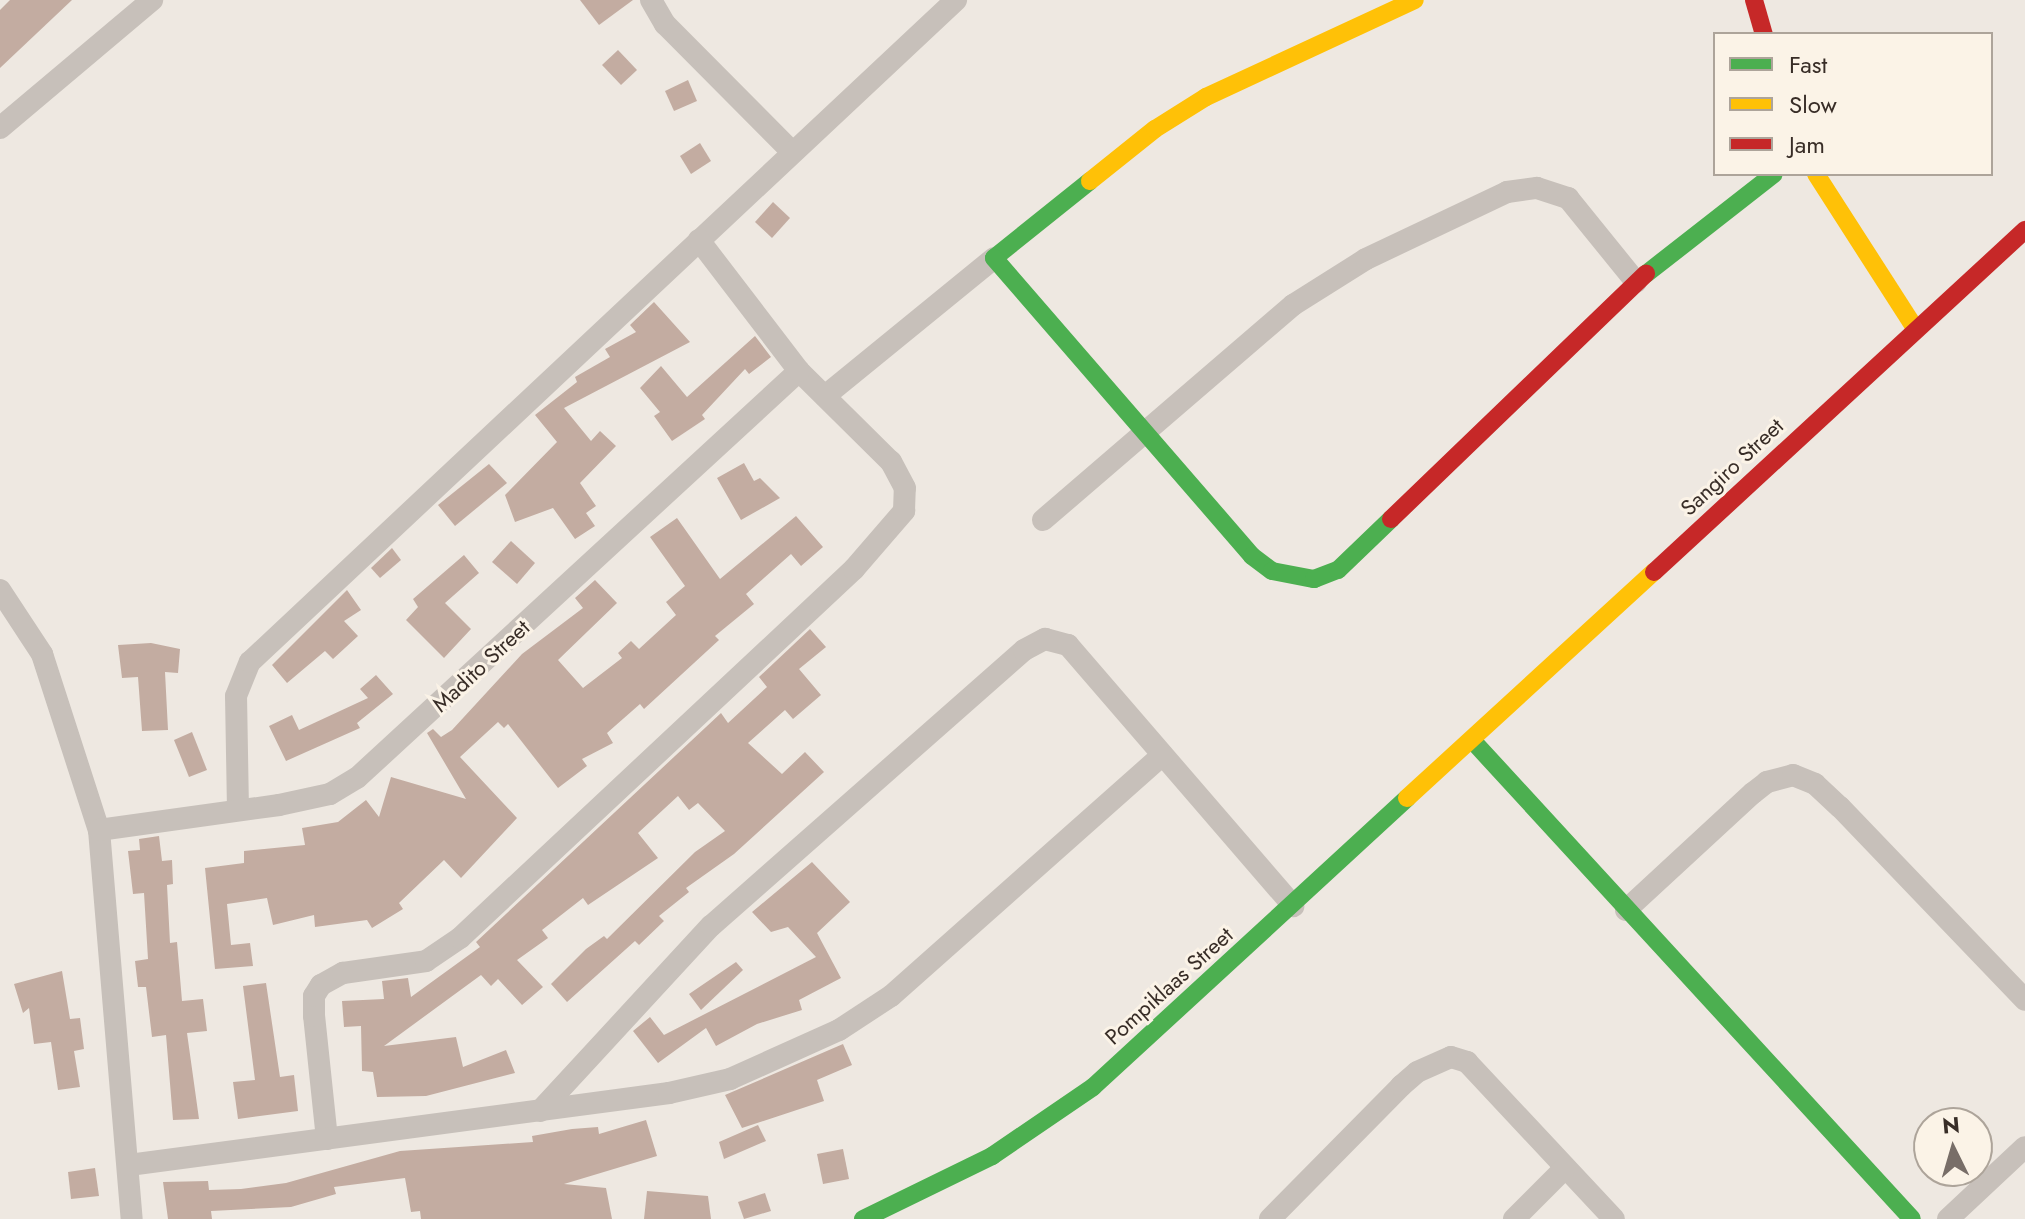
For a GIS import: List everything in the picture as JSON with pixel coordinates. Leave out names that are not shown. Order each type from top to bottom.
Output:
[{"type":"street","points":[[0,128],[152,0]]},
{"type":"street","points":[[651,0],[665,24],[791,151]]},
{"type":"street","points":[[238,810],[236,696],[250,662],[791,151],[956,0]]},
{"type":"street","points":[[825,396],[1155,129],[1206,97],[1415,0]]},
{"type":"street","points":[[1754,0],[1763,32]]},
{"type":"street","points":[[994,258],[1252,556],[1293,579],[1314,579],[1338,570],[1362,549],[1636,282],[1771,176]]},
{"type":"street","points":[[1817,176],[1916,330]]},
{"type":"street","points":[[1043,520],[1144,430],[1331,278],[1507,192],[1537,188],[1568,198],[1636,282]]},
{"type":"street","name":"Sangiro Street","points":[[1472,740],[2025,230]]},
{"type":"street","points":[[327,1139],[314,1016],[314,996],[321,985],[343,973],[426,961],[460,938],[854,569],[904,511],[905,488],[891,462],[799,371],[699,240]]},
{"type":"street","name":"Madito Street","points":[[99,830],[330,794],[357,778],[799,371]]},
{"type":"street","points":[[0,590],[42,654],[99,830],[132,1219]]},
{"type":"street","points":[[540,1111],[711,926],[1033,644],[1053,638],[1068,645],[1293,906]]},
{"type":"street","points":[[1472,740],[1912,1219]]},
{"type":"street","name":"Pompiklaas Street","points":[[863,1219],[992,1156],[1093,1087],[1472,740]]},
{"type":"street","points":[[129,1165],[540,1111],[719,1082],[839,1030],[914,977],[1162,755]]},
{"type":"street","points":[[1626,910],[1753,793],[1767,782],[1793,775],[1815,784],[1840,807],[2025,1000]]},
{"type":"street","points":[[1270,1219],[1401,1086],[1425,1067],[1451,1057],[1467,1062],[1614,1219]]},
{"type":"street","points":[[1948,1219],[2025,1147]]},
{"type":"street","points":[[1514,1219],[1564,1169]]},
{"type":"building","points":[[10,0],[72,0],[0,68],[0,10]]},
{"type":"building","points":[[580,0],[633,0],[599,25]]},
{"type":"building","points":[[618,50],[637,70],[621,85],[602,65]]},
{"type":"building","points":[[688,80],[697,101],[674,111],[665,91]]},
{"type":"building","points":[[700,143],[711,161],[691,174],[680,156]]},
{"type":"building","points":[[773,202],[790,218],[772,238],[755,222]]},
{"type":"building","points":[[654,302],[690,342],[564,408],[591,441],[600,431],[616,446],[580,483],[596,506],[586,513],[595,526],[575,539],[553,508],[515,522],[505,495],[557,442],[535,415],[577,382],[575,377],[610,357],[605,349],[636,332],[630,325]]},
{"type":"building","points":[[755,336],[771,357],[749,374],[745,369],[702,415],[705,419],[672,441],[654,416],[660,412],[640,388],[661,366],[687,397]]},
{"type":"building","points":[[744,463],[754,481],[760,478],[780,498],[741,520],[717,478]]},
{"type":"building","points":[[489,464],[507,483],[455,526],[438,505]]},
{"type":"building","points":[[796,516],[823,547],[801,566],[791,554],[746,594],[754,604],[715,636],[719,640],[644,709],[640,704],[607,733],[613,743],[582,759],[587,766],[558,788],[508,724],[504,728],[498,722],[460,757],[517,818],[461,878],[444,860],[399,903],[403,909],[372,928],[367,920],[315,927],[314,915],[273,925],[267,898],[227,904],[231,945],[250,943],[253,966],[215,969],[205,868],[244,863],[244,851],[305,845],[302,828],[338,822],[366,800],[379,817],[391,777],[466,799],[427,733],[433,729],[441,737],[452,730],[522,654],[583,608],[575,598],[595,580],[617,603],[558,660],[583,688],[622,658],[618,653],[631,641],[639,649],[676,615],[666,602],[685,586],[650,537],[677,518],[720,579]]},
{"type":"building","points":[[511,541],[535,563],[517,584],[492,562]]},
{"type":"building","points":[[392,548],[401,560],[380,578],[371,568]]},
{"type":"building","points":[[464,555],[479,573],[445,603],[471,629],[444,658],[406,620],[418,607],[413,599]]},
{"type":"building","points":[[347,590],[361,610],[344,621],[358,636],[333,659],[325,651],[287,683],[272,665]]},
{"type":"building","points":[[810,629],[826,647],[799,669],[821,695],[793,719],[785,710],[748,743],[782,774],[805,752],[824,772],[734,854],[686,888],[689,892],[659,916],[664,921],[639,945],[635,941],[567,1002],[551,984],[586,949],[604,936],[607,939],[695,852],[725,831],[698,803],[689,810],[678,796],[638,833],[658,858],[588,905],[583,898],[542,930],[548,938],[517,960],[543,987],[522,1005],[498,979],[491,986],[481,975],[384,1046],[456,1037],[463,1067],[506,1050],[515,1073],[426,1096],[377,1097],[373,1072],[362,1071],[361,1026],[344,1027],[342,1001],[384,999],[382,981],[408,978],[411,997],[480,947],[476,942],[721,713],[728,723],[767,687],[759,677]]},
{"type":"building","points":[[151,643],[180,649],[178,673],[165,672],[168,730],[142,731],[138,677],[122,678],[118,645]]},
{"type":"building","points":[[376,675],[393,694],[357,723],[360,728],[286,761],[269,726],[292,715],[299,730],[368,698],[360,689]]},
{"type":"building","points":[[192,732],[207,770],[189,777],[174,740]]},
{"type":"building","points":[[159,836],[162,861],[172,860],[173,884],[167,885],[170,943],[177,942],[182,1001],[203,999],[207,1031],[187,1033],[199,1119],[173,1120],[166,1035],[152,1037],[146,987],[138,987],[135,961],[148,959],[144,893],[133,894],[128,851],[140,850],[139,839]]},
{"type":"building","points":[[812,862],[850,902],[817,933],[841,978],[799,1000],[802,1010],[757,1024],[716,1046],[706,1028],[658,1063],[633,1031],[650,1017],[664,1035],[816,957],[788,927],[771,932],[752,912]]},
{"type":"building","points":[[736,962],[743,970],[701,1010],[689,994]]},
{"type":"building","points":[[62,971],[70,1019],[80,1018],[84,1049],[74,1051],[80,1087],[58,1090],[51,1042],[34,1044],[29,1008],[23,1013],[14,984]]},
{"type":"building","points":[[266,983],[280,1077],[294,1075],[298,1111],[238,1119],[233,1082],[255,1080],[243,986]]},
{"type":"building","points":[[843,1044],[852,1065],[817,1080],[824,1101],[742,1128],[725,1095]]},
{"type":"building","points":[[646,1120],[657,1156],[564,1184],[606,1188],[612,1219],[421,1219],[420,1211],[411,1212],[405,1178],[334,1187],[336,1194],[291,1207],[211,1211],[212,1219],[168,1219],[163,1182],[208,1181],[209,1190],[241,1189],[286,1183],[400,1151],[533,1142],[532,1136],[572,1129],[598,1127],[599,1134]]},
{"type":"building","points":[[758,1125],[766,1141],[724,1159],[719,1142]]},
{"type":"building","points":[[843,1149],[849,1179],[823,1184],[817,1154]]},
{"type":"building","points":[[95,1168],[99,1196],[71,1199],[68,1172]]},
{"type":"building","points":[[647,1191],[708,1196],[711,1219],[644,1219]]},
{"type":"building","points":[[765,1193],[771,1211],[744,1219],[738,1202]]},
{"type":"traffic: fast","points":[[1646,274],[1771,176]]},
{"type":"traffic: fast","points":[[1090,181],[994,258],[1252,556],[1272,571],[1314,579],[1338,570],[1391,519]]},
{"type":"traffic: fast","points":[[1472,740],[1912,1219]]},
{"type":"traffic: fast","points":[[863,1219],[992,1156],[1093,1087],[1407,798]]},
{"type":"traffic: slow","points":[[1090,181],[1155,129],[1206,97],[1415,0]]},
{"type":"traffic: slow","points":[[1817,176],[1916,330]]},
{"type":"traffic: slow","points":[[1407,798],[1654,572]]},
{"type":"traffic: jam","points":[[1754,0],[1763,32]]},
{"type":"traffic: jam","points":[[1654,572],[2025,230]]},
{"type":"traffic: jam","points":[[1391,519],[1646,274]]}]
